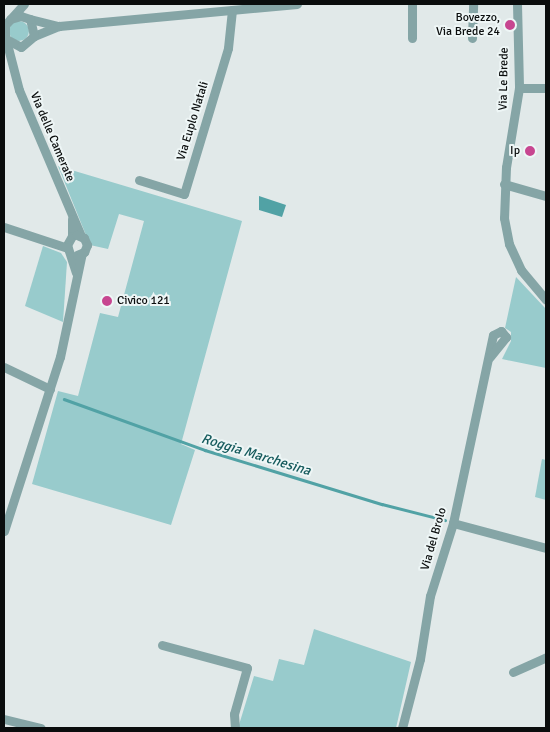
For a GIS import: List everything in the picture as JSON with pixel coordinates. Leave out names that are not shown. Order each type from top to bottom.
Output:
[{"type":"street","points":[[21,47],[5,35],[7,20],[24,4],[34,36]]},
{"type":"street","points":[[14,68],[21,47],[34,36],[59,26],[297,4]]},
{"type":"street","points":[[412,4],[412,38]]},
{"type":"street","points":[[472,38],[473,4]]},
{"type":"street","name":"Via Le Brede","points":[[517,4],[519,88],[504,184],[504,218],[509,244],[521,270],[546,300]]},
{"type":"street","name":"Via Euplo Natali","points":[[139,180],[184,194],[228,48],[232,10]]},
{"type":"street","points":[[7,20],[28,18],[59,26]]},
{"type":"street","name":"Via delle Camerate","points":[[5,35],[19,90],[72,215],[72,243],[77,278]]},
{"type":"street","points":[[519,88],[546,88]]},
{"type":"street","points":[[504,184],[546,196]]},
{"type":"street","points":[[4,227],[55,242],[72,243],[82,253]]},
{"type":"street","name":"Via delle Camerate","points":[[4,533],[50,389],[82,253],[87,245],[72,243]]},
{"type":"street","name":"Via del Brolo","points":[[403,728],[420,659],[430,596],[452,523],[490,357]]},
{"type":"street","points":[[4,367],[50,389]]},
{"type":"street","points":[[4,516],[13,507]]},
{"type":"street","points":[[452,523],[546,548]]},
{"type":"street","points":[[162,645],[247,668],[234,714],[235,728]]},
{"type":"street","points":[[514,672],[546,657]]},
{"type":"street","points":[[4,719],[41,728]]},
{"type":"shaded area","points":[[15,21],[23,21],[29,27],[29,35],[23,41],[15,41],[9,35],[9,27]]},
{"type":"shaded area","points":[[58,166],[242,221],[181,444],[195,450],[171,525],[32,484],[58,391],[78,396],[100,313],[118,317],[144,221],[119,214],[108,249],[90,245]]},
{"type":"shaded area","points":[[259,196],[286,205],[282,217],[259,210]]},
{"type":"shaded area","points":[[43,246],[61,253],[67,262],[63,322],[25,306]]},
{"type":"shaded area","points":[[516,277],[546,309],[546,368],[502,359],[511,341],[511,332],[505,328]]},
{"type":"shaded area","points":[[542,459],[546,460],[546,500],[535,497]]},
{"type":"shaded area","points":[[314,629],[411,662],[396,728],[238,728],[254,676],[273,681],[279,659],[304,665]]},
{"type":"waterway","name":"Roggia Marchesina","points":[[64,399],[205,450],[382,504],[445,520]]},
{"type":"place","name":"Bovezzo, Via Brede 24","points":[[510,25]]},
{"type":"place","name":"Ip","points":[[530,151]]},
{"type":"place","name":"Civico 121","points":[[107,301]]}]
